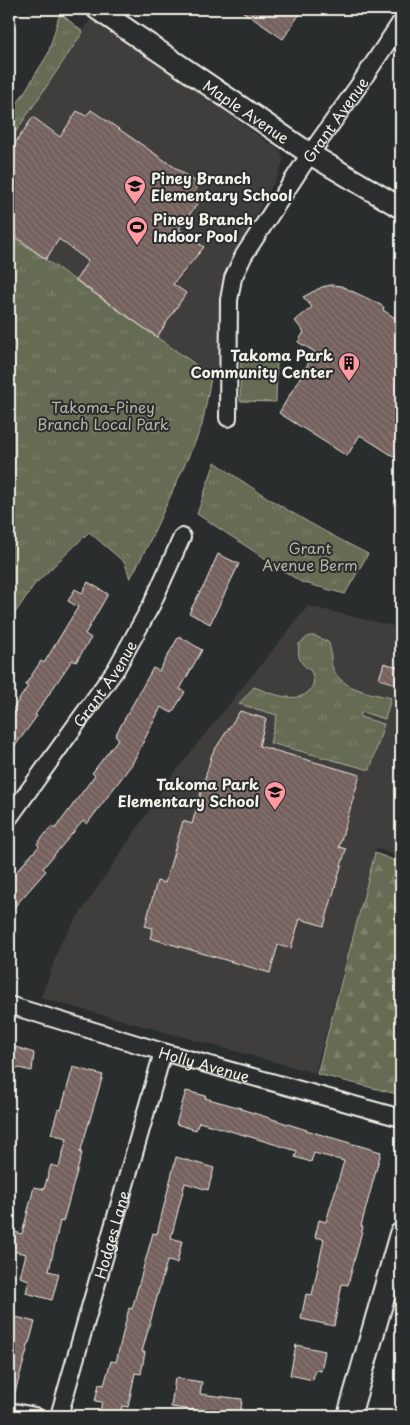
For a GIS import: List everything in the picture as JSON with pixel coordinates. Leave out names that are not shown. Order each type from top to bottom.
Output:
[{"type":"main road","points":[[349,1416],[401,1234]]},
{"type":"street","name":"Maple Avenue","points":[[96,9],[310,154],[401,208]]},
{"type":"street","name":"Grant Avenue","points":[[228,418],[230,292],[233,278],[244,255],[262,226],[310,154],[360,86],[401,22]]},
{"type":"street","name":"Grant Avenue","points":[[9,818],[116,669],[152,604],[182,537]]},
{"type":"street","name":"Holly Avenue","points":[[9,1005],[163,1052],[401,1118]]},
{"type":"street","name":"Hodges Lane","points":[[59,1416],[163,1052]]},
{"type":"street","points":[[9,1412],[35,1416]]},
{"type":"shaded area","name":"Piney Branch Elementary School","points":[[93,16],[280,151],[284,159],[278,175],[231,260],[224,303],[223,369],[211,378],[205,371],[9,234],[9,142]]},
{"type":"shaded area","name":"Takoma Park Elementary School","points":[[308,606],[401,628],[401,858],[376,848],[315,1073],[41,998],[61,942],[174,773]]},
{"type":"green space","points":[[60,13],[83,32],[9,142],[9,117],[48,54]]},
{"type":"green space","name":"Takoma-Piney Branch Local Park","points":[[9,234],[205,371],[211,378],[202,425],[196,440],[147,547],[130,579],[125,563],[89,532],[34,585],[9,622]]},
{"type":"green space","points":[[241,355],[277,356],[276,402],[240,401]]},
{"type":"green space","name":"Grant Avenue Berm","points":[[215,462],[289,511],[368,554],[345,594],[301,582],[197,514]]},
{"type":"green space","points":[[309,636],[315,636],[328,642],[333,669],[343,682],[367,692],[391,698],[385,719],[362,712],[360,717],[384,724],[370,770],[270,743],[277,715],[239,704],[254,687],[291,697],[304,695],[310,690],[312,688],[313,676],[311,671],[300,660],[298,653],[299,644]]},
{"type":"green space","points":[[375,853],[401,863],[401,1095],[317,1074]]},
{"type":"building","points":[[239,9],[303,9],[283,39]]},
{"type":"building","points":[[91,110],[199,184],[194,194],[200,200],[179,229],[204,247],[173,284],[186,293],[157,337],[76,280],[88,261],[59,239],[46,259],[9,232],[9,152],[33,117],[60,137],[77,111],[86,116]]},
{"type":"building","name":"Takoma Park Community Center","points":[[331,285],[341,286],[375,302],[384,307],[383,310],[401,322],[401,461],[360,435],[347,456],[279,413],[315,352],[298,342],[304,332],[295,321],[312,307],[303,297],[322,287]]},
{"type":"building","points":[[218,554],[239,564],[210,624],[189,613],[203,588]]},
{"type":"building","points":[[88,582],[108,594],[85,634],[91,638],[76,662],[72,660],[35,715],[37,716],[9,754],[9,715],[28,686],[25,685],[41,661],[44,663],[78,607],[68,601],[75,589],[82,593]]},
{"type":"building","points":[[179,636],[202,650],[180,689],[185,692],[172,713],[161,707],[132,764],[87,824],[83,821],[43,868],[46,871],[9,913],[9,880],[39,846],[37,844],[52,826],[55,829],[95,775],[92,773],[119,738],[115,736],[153,668],[159,671]]},
{"type":"building","points":[[384,663],[400,668],[396,684],[379,679]]},
{"type":"building","points":[[240,711],[266,719],[259,746],[360,775],[339,847],[346,849],[324,926],[300,919],[291,948],[278,945],[270,973],[150,938],[153,928],[145,926],[157,881],[165,883],[183,821],[192,824],[212,754]]},
{"type":"building","points":[[9,1045],[34,1053],[32,1071],[9,1066]]},
{"type":"building","points":[[73,1067],[103,1075],[80,1153],[82,1153],[63,1222],[60,1221],[49,1271],[59,1274],[52,1300],[26,1293],[29,1280],[20,1277],[26,1254],[9,1250],[9,1240],[11,1231],[22,1234],[34,1187],[44,1189],[51,1165],[59,1167],[67,1138],[51,1134],[58,1109],[61,1110]]},
{"type":"building","points":[[186,1091],[381,1152],[361,1226],[363,1227],[348,1285],[342,1284],[334,1326],[301,1319],[306,1294],[312,1295],[324,1239],[315,1237],[319,1220],[326,1222],[344,1161],[314,1153],[311,1162],[295,1157],[297,1151],[199,1122],[196,1130],[176,1124]]},
{"type":"building","points":[[176,1157],[214,1168],[208,1190],[185,1183],[171,1238],[182,1241],[177,1263],[167,1261],[142,1352],[145,1352],[141,1374],[135,1373],[128,1407],[122,1406],[120,1416],[100,1411],[102,1402],[95,1401],[99,1384],[104,1385],[111,1361],[116,1362],[129,1308],[132,1309],[153,1233],[157,1234]]},
{"type":"building","points":[[12,1316],[35,1322],[13,1399],[9,1399],[9,1330]]},
{"type":"building","points":[[296,1345],[325,1351],[321,1371],[315,1370],[313,1380],[290,1375]]},
{"type":"building","points":[[175,1378],[202,1382],[200,1394],[242,1399],[240,1416],[171,1407]]},
{"type":"place","name":"Piney Branch Elementary School","points":[[135,205]]},
{"type":"place","name":"Piney Branch Indoor Pool","points":[[137,246]]},
{"type":"place","name":"Takoma Park Community Center","points":[[349,382]]},
{"type":"place","name":"Takoma Park Elementary School","points":[[275,811]]}]
